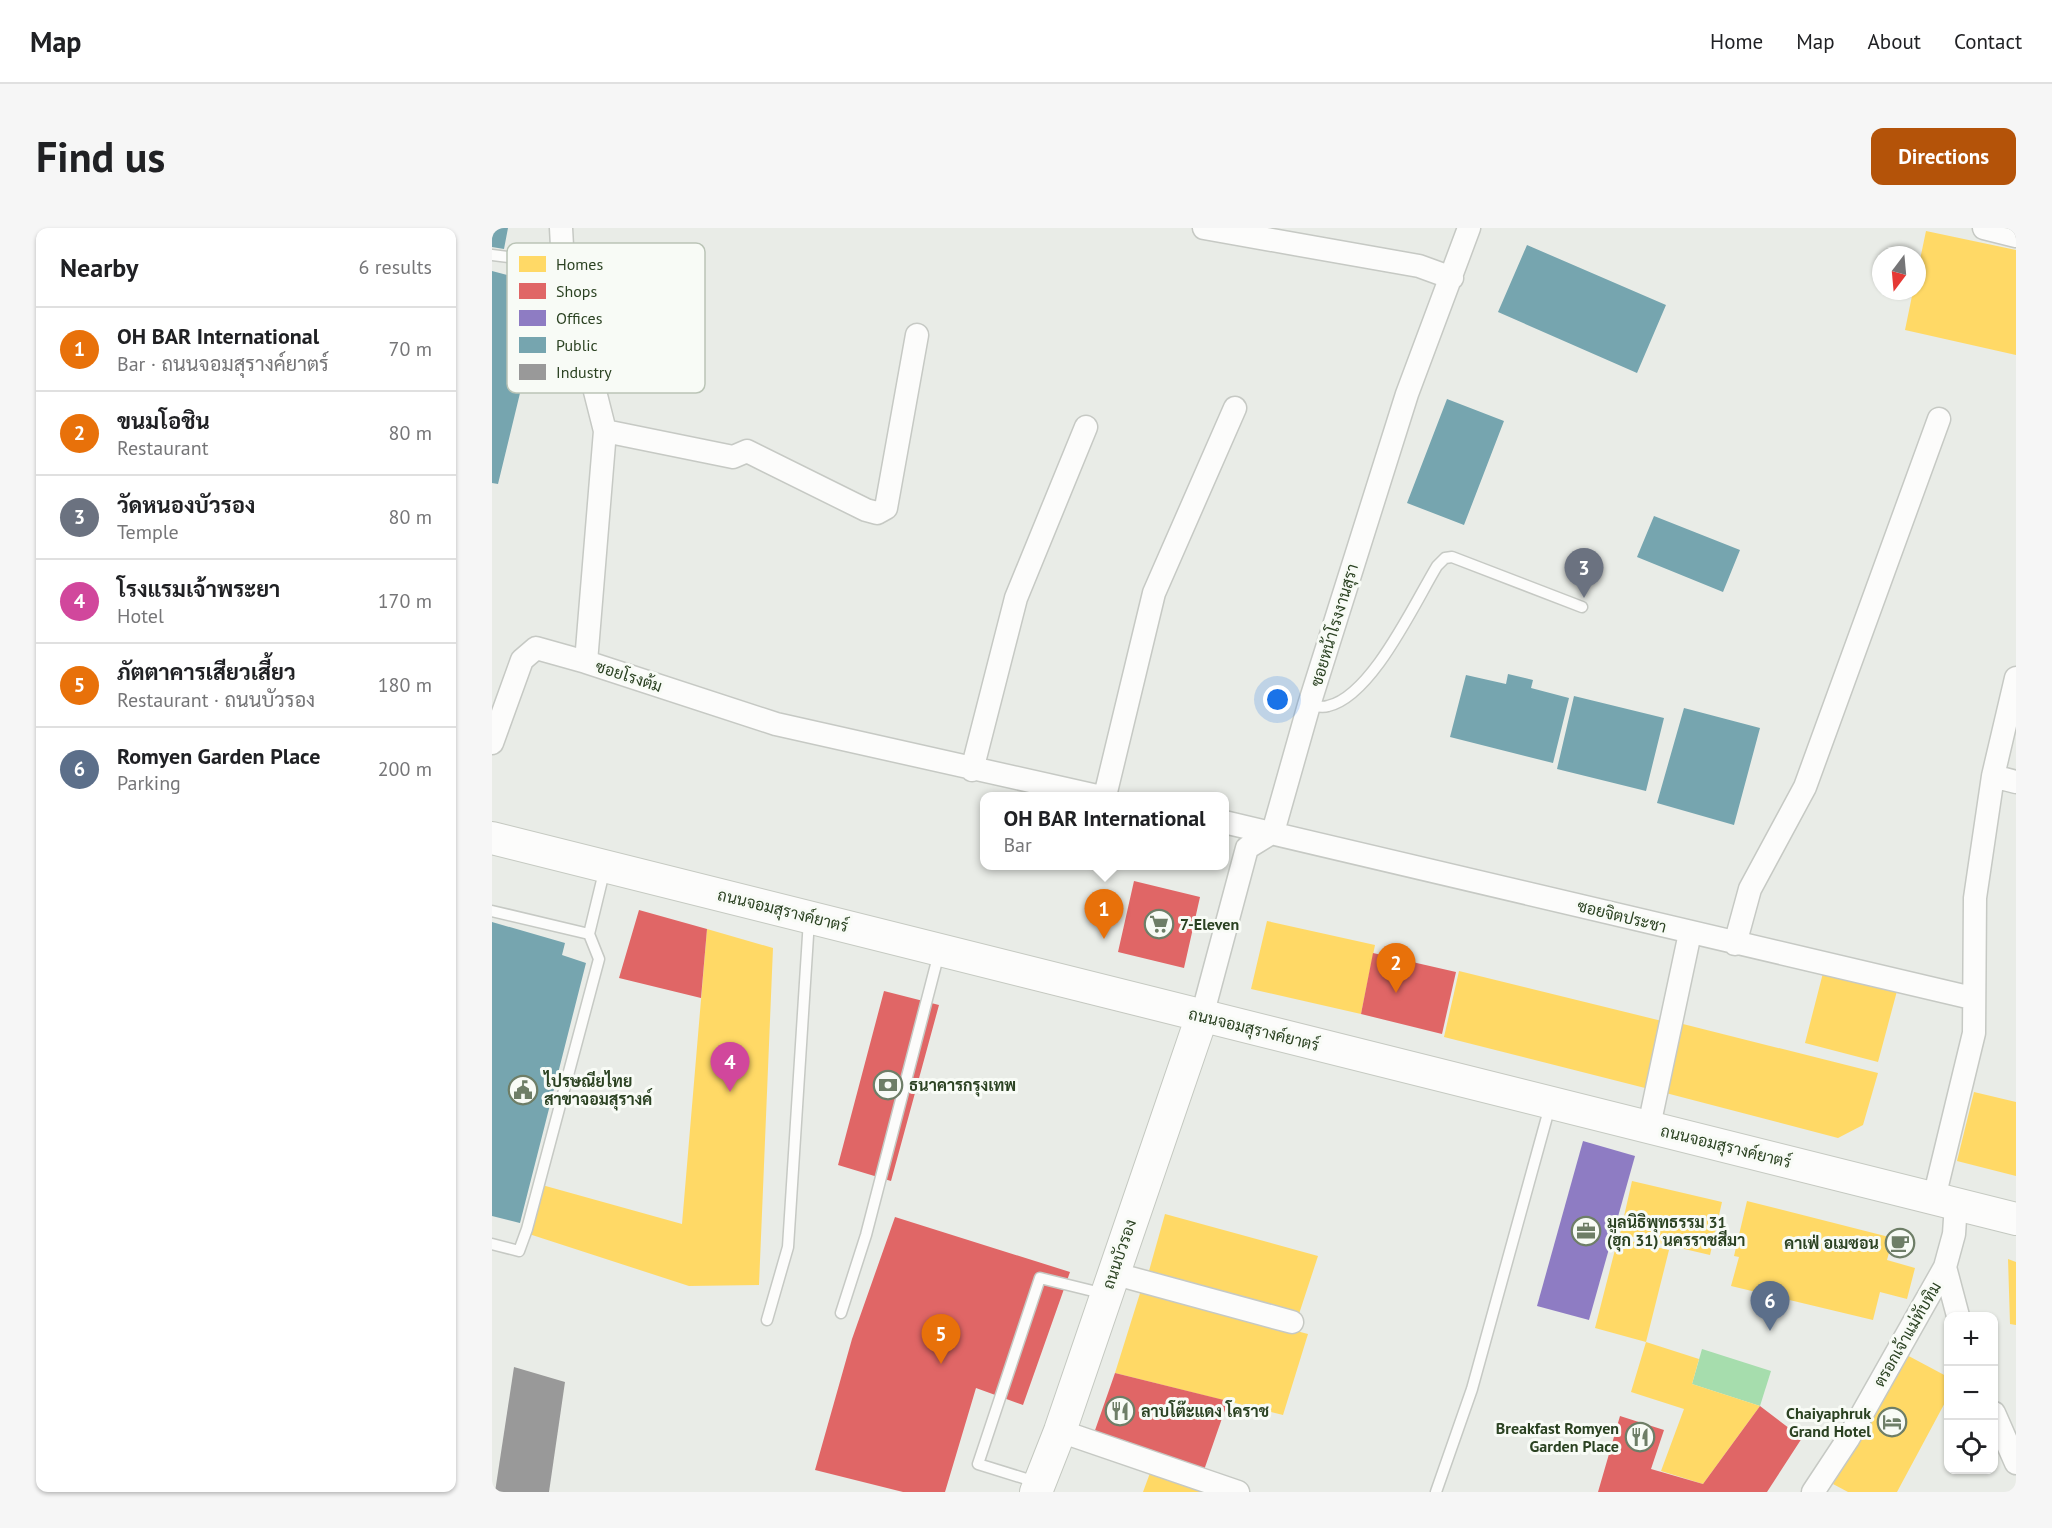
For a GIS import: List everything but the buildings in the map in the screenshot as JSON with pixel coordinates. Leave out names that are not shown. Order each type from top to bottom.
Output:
[{"type":"main road","name":"ถนนจอมสุรางค์ยาตร์","points":[[492,838],[2016,1219]]},
{"type":"main road","name":"ถนนบัวรอง","points":[[1038,1487],[1060,1431],[1108,1284],[1202,1016]]},
{"type":"street","name":"ซอยโรงต้ม","points":[[561,228],[561,243]]},
{"type":"street","points":[[1204,228],[1419,266],[1452,278]]},
{"type":"street","name":"ซอยหน้าโรงงานสุรา","points":[[1273,832],[1309,705],[1407,394],[1469,228]]},
{"type":"street","points":[[1984,228],[2016,236]]},
{"type":"street","points":[[605,431],[733,457],[747,451],[866,510],[877,513],[886,508],[917,335]]},
{"type":"street","name":"ซอยโรงต้ม","points":[[595,393],[605,431],[586,662],[776,724],[1078,792]]},
{"type":"street","points":[[1106,792],[1154,593],[1235,408]]},
{"type":"street","points":[[1735,944],[1750,889],[1805,787],[1939,419]]},
{"type":"street","points":[[972,770],[1016,598],[1086,427]]},
{"type":"street","points":[[492,743],[522,660],[536,648],[586,662]]},
{"type":"street","points":[[1957,1312],[1945,1268],[1954,1234],[1945,1201],[1974,1033],[1972,998],[1975,898],[1993,776],[2016,678]]},
{"type":"street","points":[[1993,776],[2016,782]]},
{"type":"street","points":[[1229,823],[1273,832]]},
{"type":"street","points":[[1202,1016],[1247,848],[1273,832]]},
{"type":"street","name":"ซอยจิตประชา","points":[[1273,832],[1735,944],[1972,998]]},
{"type":"street","points":[[1648,1126],[1690,933]]},
{"type":"street","name":"ตรอกเจ้าแม่ทับทิม","points":[[1812,1492],[1848,1439],[1945,1268]]},
{"type":"street","points":[[1108,1284],[1292,1322]]},
{"type":"street","points":[[1997,1420],[2016,1463]]},
{"type":"street","points":[[1060,1431],[1238,1492]]},
{"type":"lane","points":[[492,255],[507,257]]},
{"type":"lane","points":[[1309,705],[1327,706],[1345,698],[1372,675],[1444,558],[1452,557],[1582,607]]},
{"type":"lane","points":[[492,1244],[519,1251],[527,1229],[598,959],[589,934],[606,865]]},
{"type":"lane","points":[[492,911],[589,934]]},
{"type":"lane","points":[[767,1320],[788,1247],[809,917]]},
{"type":"lane","points":[[841,1313],[866,1235],[940,950]]},
{"type":"lane","points":[[1436,1492],[1472,1389],[1551,1103]]},
{"type":"lane","points":[[1038,1487],[978,1464],[1040,1278],[1108,1284]]},
{"type":"shaded area","points":[[1702,1349],[1771,1371],[1760,1406],[1692,1384]]},
{"type":"place","name":"วัดหนองบัวรอง","points":[[1584,598]]},
{"type":"place","name":"7-Eleven","points":[[1159,924]]},
{"type":"place","name":"OH BAR International","points":[[1104,939]]},
{"type":"place","name":"ขนมโอชิน","points":[[1396,993]]},
{"type":"place","name":"ธนาคารกรุงเทพ","points":[[888,1085]]},
{"type":"place","name":"ไปรษณียไทย สาขาจอมสุรางค์","points":[[523,1090]]},
{"type":"place","name":"โรงแรมเจ้าพระยา","points":[[730,1092]]},
{"type":"place","name":"มูลนิธิพุทธรรม 31 (ฮุก 31) นครราชสีมา","points":[[1586,1231]]},
{"type":"place","name":"คาเฟ่ อเมซอน","points":[[1900,1243]]},
{"type":"place","name":"Romyen Garden Place","points":[[1770,1331]]},
{"type":"place","name":"ภัตตาคารเสียวเสี้ยว","points":[[941,1364]]},
{"type":"place","name":"ลาบโต๊ะแดง โคราช","points":[[1120,1411]]},
{"type":"place","name":"Chaiyaphruk Grand Hotel","points":[[1892,1422]]},
{"type":"place","name":"Breakfast Romyen Garden Place","points":[[1640,1437]]}]
